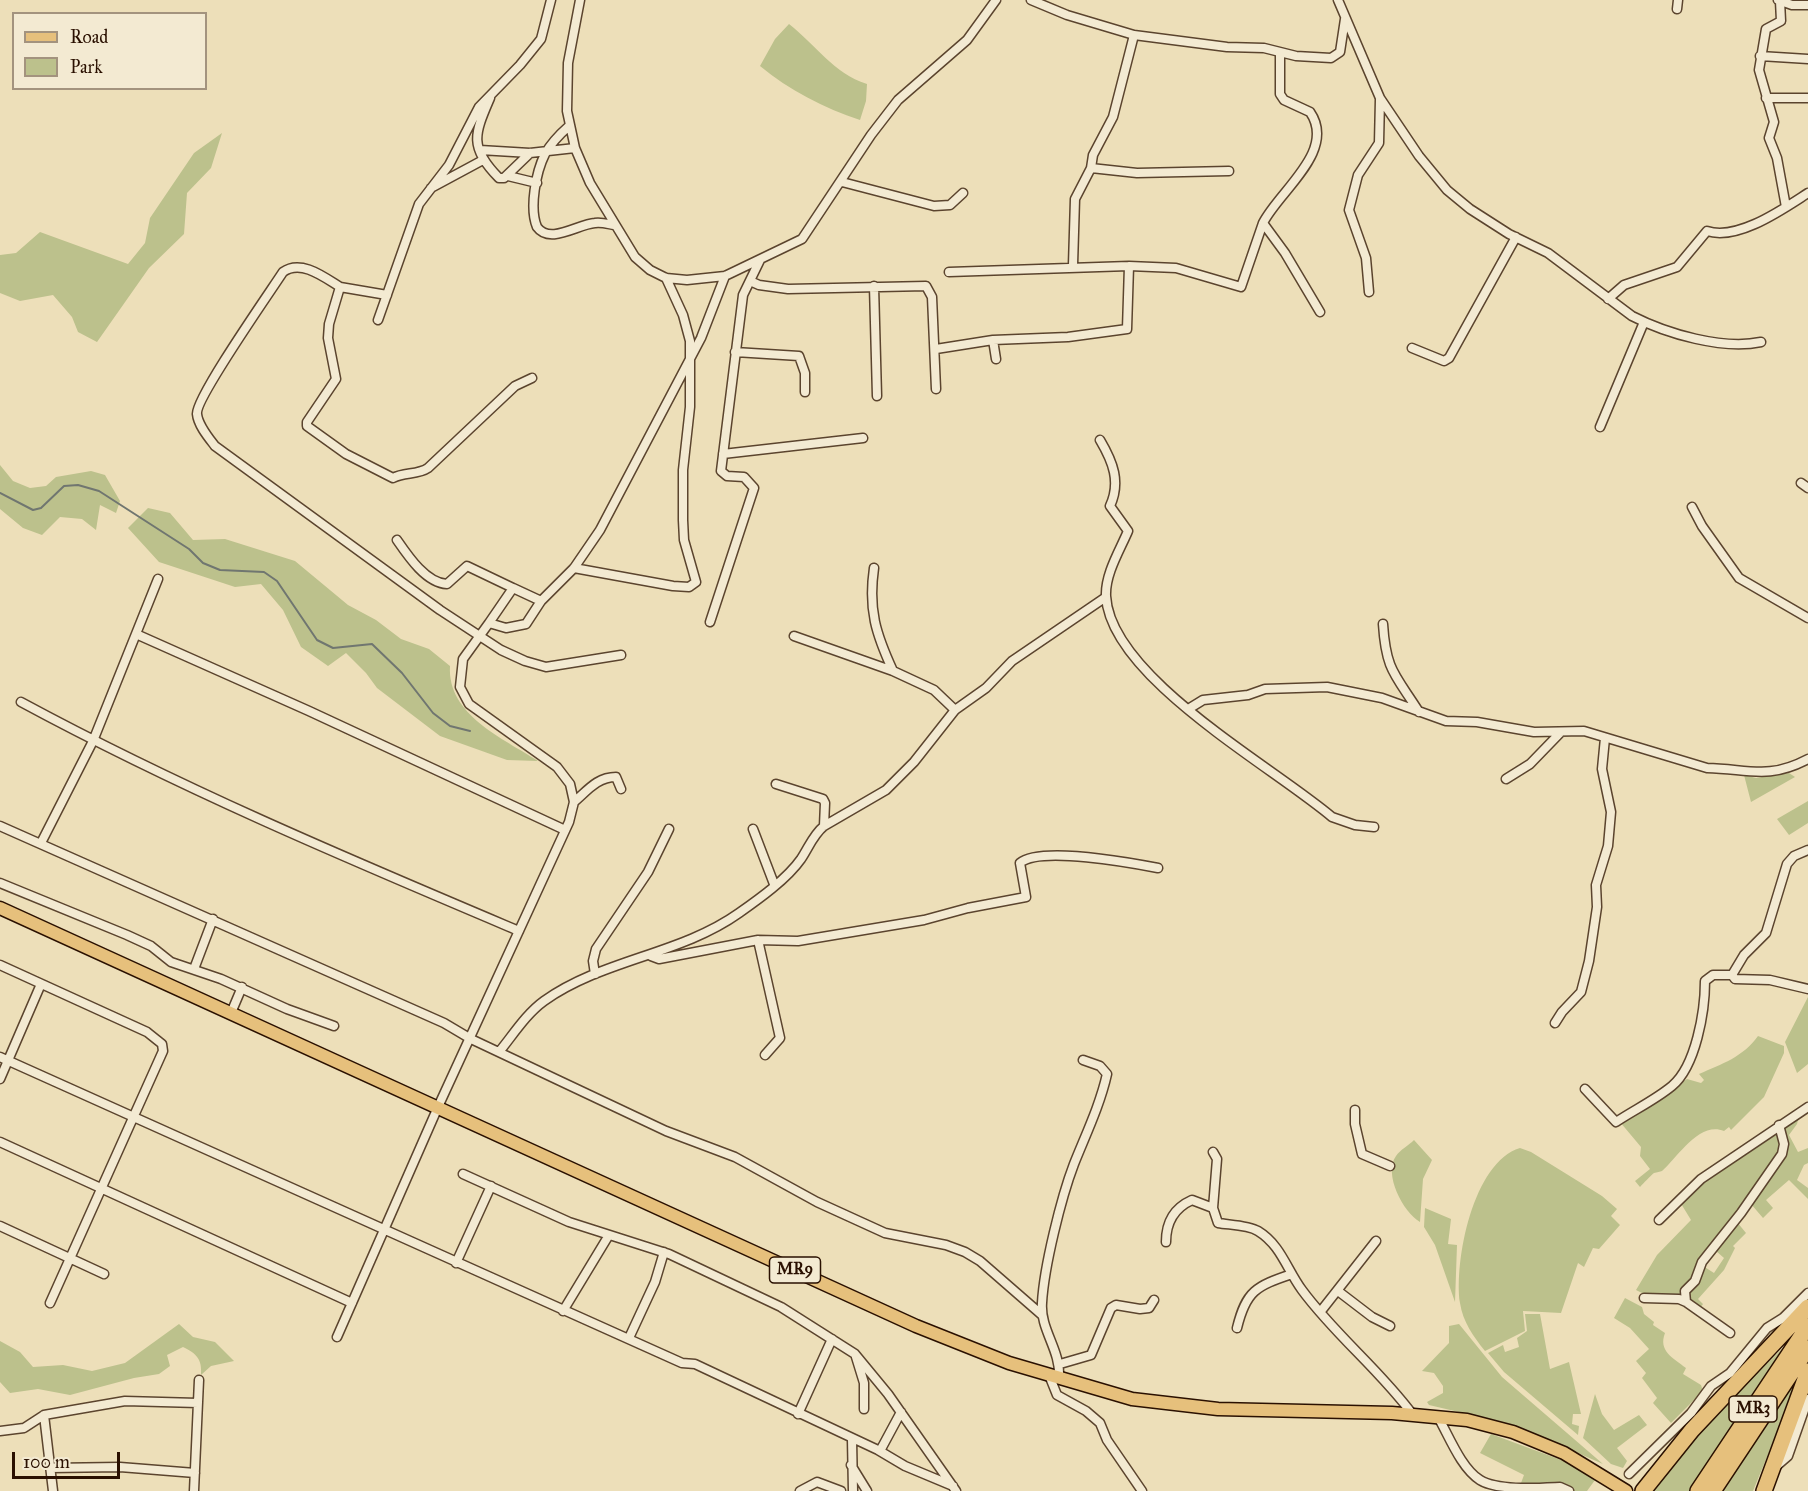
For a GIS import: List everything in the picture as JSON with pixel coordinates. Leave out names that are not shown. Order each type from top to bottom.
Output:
[{"type":"highway","points":[[1643,1491],[1692,1430],[1808,1307]]},
{"type":"highway","name":"MR3","points":[[1698,1491],[1808,1326]]},
{"type":"highway","name":"MR3","points":[[1713,1491],[1808,1348]]},
{"type":"highway","points":[[1764,1491],[1808,1371]]},
{"type":"main road","name":"MR9","points":[[0,908],[916,1326],[1010,1363],[1132,1399],[1218,1409],[1413,1415],[1467,1420],[1513,1432],[1564,1453],[1626,1491]]},
{"type":"street","points":[[378,320],[419,204],[455,156],[471,118],[494,89],[520,65],[541,39],[551,0]]},
{"type":"street","points":[[580,0],[567,63],[569,126],[575,148],[590,183],[635,257],[650,270],[666,278],[687,280],[725,276],[802,239],[842,182],[871,135],[898,100],[967,40],[996,0]]},
{"type":"street","points":[[1031,0],[1067,15],[1134,35],[1331,58],[1340,52],[1345,18]]},
{"type":"street","points":[[1338,0],[1380,98],[1419,156],[1447,190],[1470,209],[1548,253],[1608,299],[1644,322],[1699,340],[1746,345],[1761,342]]},
{"type":"street","points":[[1786,207],[1777,158],[1769,138],[1774,122],[1759,70],[1760,56],[1766,29],[1781,21],[1779,1],[1792,5],[1808,5]]},
{"type":"street","points":[[1073,265],[1075,199],[1091,168],[1093,154],[1113,117],[1134,35]]},
{"type":"street","points":[[949,272],[1039,269],[1073,265],[1176,267],[1241,287],[1263,223],[1316,146],[1317,129],[1310,112],[1284,100],[1280,94],[1280,52]]},
{"type":"street","points":[[1760,56],[1808,59]]},
{"type":"street","points":[[494,89],[476,130],[483,160],[499,178],[508,176],[537,183]]},
{"type":"street","points":[[1369,292],[1366,258],[1349,210],[1358,175],[1379,143],[1380,98]]},
{"type":"street","points":[[1766,98],[1808,98]]},
{"type":"street","points":[[569,126],[546,152],[537,183],[534,222],[544,234],[552,235],[595,223],[614,225]]},
{"type":"street","points":[[480,150],[530,153],[575,148]]},
{"type":"street","points":[[508,176],[530,153]]},
{"type":"street","points":[[430,189],[483,160]]},
{"type":"street","points":[[1091,168],[1137,173],[1229,171]]},
{"type":"street","points":[[842,182],[934,206],[950,205],[963,193]]},
{"type":"street","points":[[1608,299],[1624,285],[1677,267],[1707,231],[1738,230],[1786,207],[1808,193]]},
{"type":"street","points":[[1263,223],[1285,253],[1320,312]]},
{"type":"street","points":[[1412,348],[1437,360],[1444,361],[1449,358],[1516,237]]},
{"type":"street","points":[[710,622],[754,488],[744,477],[724,475],[722,471],[743,295],[760,260]]},
{"type":"street","points":[[936,349],[993,340],[1068,337],[1127,329],[1129,266]]},
{"type":"street","points":[[387,295],[340,287],[307,269],[295,267],[283,272],[197,408],[197,415],[214,446],[479,636],[525,661],[546,667],[621,655]]},
{"type":"street","points":[[489,623],[506,628],[523,627],[540,601],[574,568],[600,530],[691,357],[725,276]]},
{"type":"street","points":[[574,568],[673,586],[689,587],[696,582],[684,540],[683,520],[691,357],[686,323],[666,278]]},
{"type":"street","points":[[750,281],[759,285],[788,289],[811,286],[848,289],[918,285],[929,290],[936,349],[936,389]]},
{"type":"street","points":[[874,286],[877,396]]},
{"type":"street","points":[[340,287],[329,324],[328,338],[336,379],[306,424],[331,445],[393,478],[404,473],[423,472],[515,386],[532,378]]},
{"type":"street","points":[[1600,427],[1644,322]]},
{"type":"street","points":[[993,340],[996,359]]},
{"type":"street","points":[[735,352],[799,356],[805,373],[805,392]]},
{"type":"street","points":[[723,454],[863,438]]},
{"type":"street","points":[[1100,440],[1114,469],[1116,483],[1110,506],[1128,531],[1108,579],[1106,597],[1110,618],[1132,655],[1168,692],[1190,708],[1199,719],[1332,817],[1354,825],[1374,827]]},
{"type":"street","points":[[1692,507],[1702,526],[1739,578],[1808,618]]},
{"type":"street","points":[[397,540],[420,568],[440,584],[447,584],[467,566],[540,601]]},
{"type":"street","points":[[874,568],[871,602],[873,614],[881,646],[893,672]]},
{"type":"street","points":[[41,843],[93,741],[158,579]]},
{"type":"street","points":[[513,588],[463,659],[460,687],[469,704],[557,767],[570,784],[574,802]]},
{"type":"street","points":[[500,1053],[525,1019],[542,1002],[596,974],[651,956],[707,932],[739,914],[801,858],[817,832],[824,826],[886,790],[914,762],[955,710],[986,688],[1012,661],[1106,597]]},
{"type":"street","points":[[1383,624],[1389,665],[1419,712]]},
{"type":"street","points":[[136,634],[565,830]]},
{"type":"street","points":[[794,636],[893,672],[934,690],[955,710]]},
{"type":"street","points":[[1190,708],[1197,703],[1216,697],[1296,687],[1356,691],[1446,721],[1477,722],[1534,732],[1584,731],[1698,766],[1727,771],[1770,773],[1808,759]]},
{"type":"street","points":[[21,702],[93,741],[348,859],[519,931]]},
{"type":"street","points":[[1506,779],[1530,764],[1561,732]]},
{"type":"street","points":[[1556,1023],[1562,1012],[1581,992],[1588,970],[1597,907],[1596,885],[1608,846],[1611,812],[1602,770],[1605,738]]},
{"type":"street","points":[[338,1337],[438,1107],[565,830],[574,802],[596,782],[608,777],[616,777],[621,789]]},
{"type":"street","points":[[776,784],[823,799],[825,802],[824,826]]},
{"type":"street","points":[[0,826],[444,1023],[471,1039],[666,1131],[735,1157],[817,1202],[885,1233],[946,1245],[965,1252],[980,1260],[1042,1316],[1060,1364]]},
{"type":"street","points":[[596,974],[593,961],[596,950],[648,872],[669,829]]},
{"type":"street","points":[[753,829],[774,884]]},
{"type":"street","points":[[1732,975],[1744,955],[1766,933],[1787,864],[1794,856],[1808,850]]},
{"type":"street","points":[[651,956],[659,959],[772,938],[798,941],[863,931],[1026,897],[1020,863],[1032,857],[1104,858],[1158,868]]},
{"type":"street","points":[[0,883],[151,946],[171,962],[242,987],[287,1009],[334,1026]]},
{"type":"street","points":[[194,969],[213,919]]},
{"type":"street","points":[[758,940],[780,1038],[765,1055]]},
{"type":"street","points":[[0,965],[147,1032],[162,1044],[163,1051],[50,1303]]},
{"type":"street","points":[[1585,1089],[1616,1122],[1674,1084],[1687,1065],[1699,1031],[1705,981],[1713,975],[1732,975],[1735,979],[1770,980],[1808,989]]},
{"type":"street","points":[[0,1078],[4,1058],[41,984]]},
{"type":"street","points":[[231,1013],[242,987]]},
{"type":"street","points":[[4,1058],[563,1311],[682,1363],[695,1364],[955,1488]]},
{"type":"street","points":[[1042,1316],[1053,1246],[1073,1167],[1096,1111],[1107,1074],[1100,1066],[1083,1060]]},
{"type":"street","points":[[1659,1220],[1701,1179],[1808,1107]]},
{"type":"street","points":[[1355,1110],[1355,1124],[1362,1154],[1390,1166]]},
{"type":"street","points":[[1686,1302],[1685,1291],[1695,1281],[1702,1262],[1741,1213],[1782,1154],[1784,1144],[1779,1125]]},
{"type":"street","points":[[0,1142],[352,1303]]},
{"type":"street","points":[[1213,1152],[1217,1166],[1213,1208],[1218,1223],[1256,1230],[1269,1240],[1302,1290],[1397,1393],[1413,1415]]},
{"type":"street","points":[[463,1174],[569,1222],[664,1252],[781,1307],[855,1354],[901,1412],[955,1488]]},
{"type":"street","points":[[456,1263],[490,1186]]},
{"type":"street","points":[[1166,1242],[1166,1227],[1183,1204],[1192,1200],[1213,1208]]},
{"type":"street","points":[[0,1226],[104,1274]]},
{"type":"street","points":[[563,1311],[609,1235]]},
{"type":"street","points":[[1321,1311],[1376,1241]]},
{"type":"street","points":[[629,1338],[655,1282],[664,1252]]},
{"type":"street","points":[[1237,1328],[1242,1304],[1255,1291],[1292,1274]]},
{"type":"street","points":[[1338,1291],[1372,1317],[1390,1326]]},
{"type":"street","points":[[1629,1474],[1691,1413],[1711,1386],[1730,1373],[1767,1328],[1798,1304],[1808,1293]]},
{"type":"street","points":[[1644,1298],[1679,1299],[1730,1333]]},
{"type":"street","points":[[1142,1491],[1107,1440],[1100,1423],[1086,1411],[1057,1395],[1054,1376],[1060,1364],[1090,1355],[1111,1308],[1116,1305],[1140,1309],[1149,1308],[1154,1300]]},
{"type":"street","points":[[798,1414],[832,1340]]},
{"type":"street","points":[[855,1354],[864,1383],[864,1409]]},
{"type":"street","points":[[194,1491],[200,1380]]},
{"type":"street","points":[[1770,1472],[1788,1456],[1808,1399]]},
{"type":"street","points":[[0,1431],[24,1428],[44,1415],[124,1401],[198,1403]]},
{"type":"street","points":[[880,1451],[901,1412]]},
{"type":"street","points":[[44,1415],[53,1491]]},
{"type":"street","points":[[1438,1417],[1471,1472],[1481,1481],[1495,1485],[1560,1487],[1569,1491]]},
{"type":"street","points":[[852,1439],[853,1491]]},
{"type":"street","points":[[851,1465],[867,1491]]},
{"type":"street","points":[[51,1468],[120,1467],[195,1473]]},
{"type":"street","points":[[800,1491],[817,1482],[841,1491]]},
{"type":"green space","points":[[789,24],[834,66],[867,84],[866,101],[860,120],[807,98],[760,66],[775,39]]},
{"type":"green space","points":[[222,133],[211,168],[187,193],[184,234],[149,268],[97,342],[78,332],[72,317],[53,295],[20,301],[0,293],[0,255],[16,253],[40,232],[128,264],[145,243],[150,218],[194,153]]},
{"type":"green space","points":[[0,465],[13,481],[30,488],[46,486],[56,477],[91,471],[105,475],[120,501],[116,513],[100,505],[96,530],[82,519],[60,517],[42,535],[23,528],[0,509]]},
{"type":"green space","points":[[148,508],[170,513],[193,540],[225,539],[295,561],[348,605],[376,620],[401,639],[429,649],[450,666],[451,683],[467,712],[494,734],[538,761],[507,760],[440,736],[377,688],[346,653],[328,666],[301,647],[283,610],[261,584],[235,587],[159,562],[128,528]]},
{"type":"green space","points":[[1789,773],[1795,777],[1751,802],[1744,775],[1756,778]]},
{"type":"green space","points":[[1808,801],[1808,823],[1789,835],[1777,819]]},
{"type":"green space","points":[[1808,997],[1808,1064],[1797,1073],[1785,1042]]},
{"type":"green space","points":[[1758,1036],[1784,1046],[1784,1053],[1764,1097],[1731,1130],[1729,1127],[1724,1131],[1715,1129],[1698,1136],[1662,1171],[1654,1173],[1640,1187],[1635,1181],[1650,1169],[1640,1156],[1641,1147],[1620,1122],[1687,1079],[1701,1083],[1704,1080],[1699,1074],[1739,1055]]},
{"type":"green space","points":[[1799,1117],[1789,1135],[1798,1152],[1808,1148],[1808,1163],[1804,1165],[1797,1180],[1808,1188],[1808,1199],[1789,1180],[1766,1200],[1773,1208],[1763,1218],[1751,1204],[1782,1158],[1782,1126]]},
{"type":"green space","points":[[1778,1130],[1782,1149],[1730,1222],[1684,1300],[1648,1296],[1636,1290],[1657,1255],[1691,1220],[1680,1202],[1705,1177]]},
{"type":"green space","points":[[1414,1140],[1432,1160],[1423,1179],[1420,1222],[1407,1210],[1393,1182],[1392,1172],[1396,1156]]},
{"type":"green space","points":[[1520,1148],[1531,1152],[1602,1196],[1617,1209],[1611,1216],[1620,1225],[1599,1249],[1593,1248],[1584,1267],[1578,1263],[1561,1313],[1523,1311],[1525,1331],[1485,1351],[1469,1328],[1460,1303],[1460,1263],[1464,1239],[1470,1215],[1490,1172],[1504,1157]]},
{"type":"green space","points":[[1425,1208],[1451,1219],[1448,1244],[1457,1245],[1455,1302],[1435,1245],[1424,1227]]},
{"type":"green space","points":[[1737,1222],[1746,1233],[1733,1246],[1735,1248],[1724,1270],[1698,1299],[1703,1304],[1701,1307],[1688,1302],[1687,1290],[1703,1266],[1714,1273],[1724,1258],[1716,1251]]},
{"type":"green space","points":[[1625,1298],[1642,1307],[1644,1314],[1654,1322],[1653,1325],[1665,1333],[1663,1339],[1668,1354],[1686,1368],[1683,1374],[1701,1385],[1703,1391],[1671,1423],[1653,1403],[1657,1398],[1642,1378],[1646,1373],[1636,1361],[1649,1349],[1630,1328],[1614,1318]]},
{"type":"green space","points":[[1525,1314],[1540,1314],[1550,1369],[1569,1362],[1581,1414],[1573,1414],[1572,1424],[1579,1426],[1578,1435],[1504,1372],[1488,1353],[1503,1345],[1505,1352],[1519,1347],[1517,1338],[1527,1331]]},
{"type":"green space","points":[[179,1324],[193,1337],[215,1342],[234,1361],[211,1366],[201,1375],[198,1358],[183,1347],[167,1355],[170,1366],[159,1374],[134,1378],[70,1395],[38,1389],[10,1393],[0,1382],[0,1341],[20,1352],[33,1367],[63,1365],[92,1371],[125,1363]]},
{"type":"green space","points":[[1459,1324],[1502,1377],[1603,1464],[1514,1425],[1429,1405],[1427,1402],[1443,1393],[1443,1386],[1434,1373],[1422,1371],[1449,1343],[1449,1326]]},
{"type":"green space","points":[[1802,1329],[1694,1491],[1652,1491],[1667,1469],[1703,1427]]},
{"type":"green space","points":[[1803,1369],[1753,1491],[1722,1491]]},
{"type":"green space","points":[[1595,1394],[1602,1414],[1614,1430],[1639,1415],[1647,1425],[1617,1448],[1627,1461],[1623,1468],[1611,1464],[1583,1438]]},
{"type":"green space","points":[[1491,1434],[1564,1461],[1595,1480],[1587,1491],[1571,1491],[1555,1483],[1521,1483],[1524,1475],[1480,1453]]},
{"type":"waterway","points":[[0,493],[33,510],[41,508],[64,486],[78,485],[99,491],[189,549],[203,563],[220,570],[264,572],[277,581],[317,640],[333,648],[372,644],[402,673],[433,713],[450,726],[470,731]]}]
